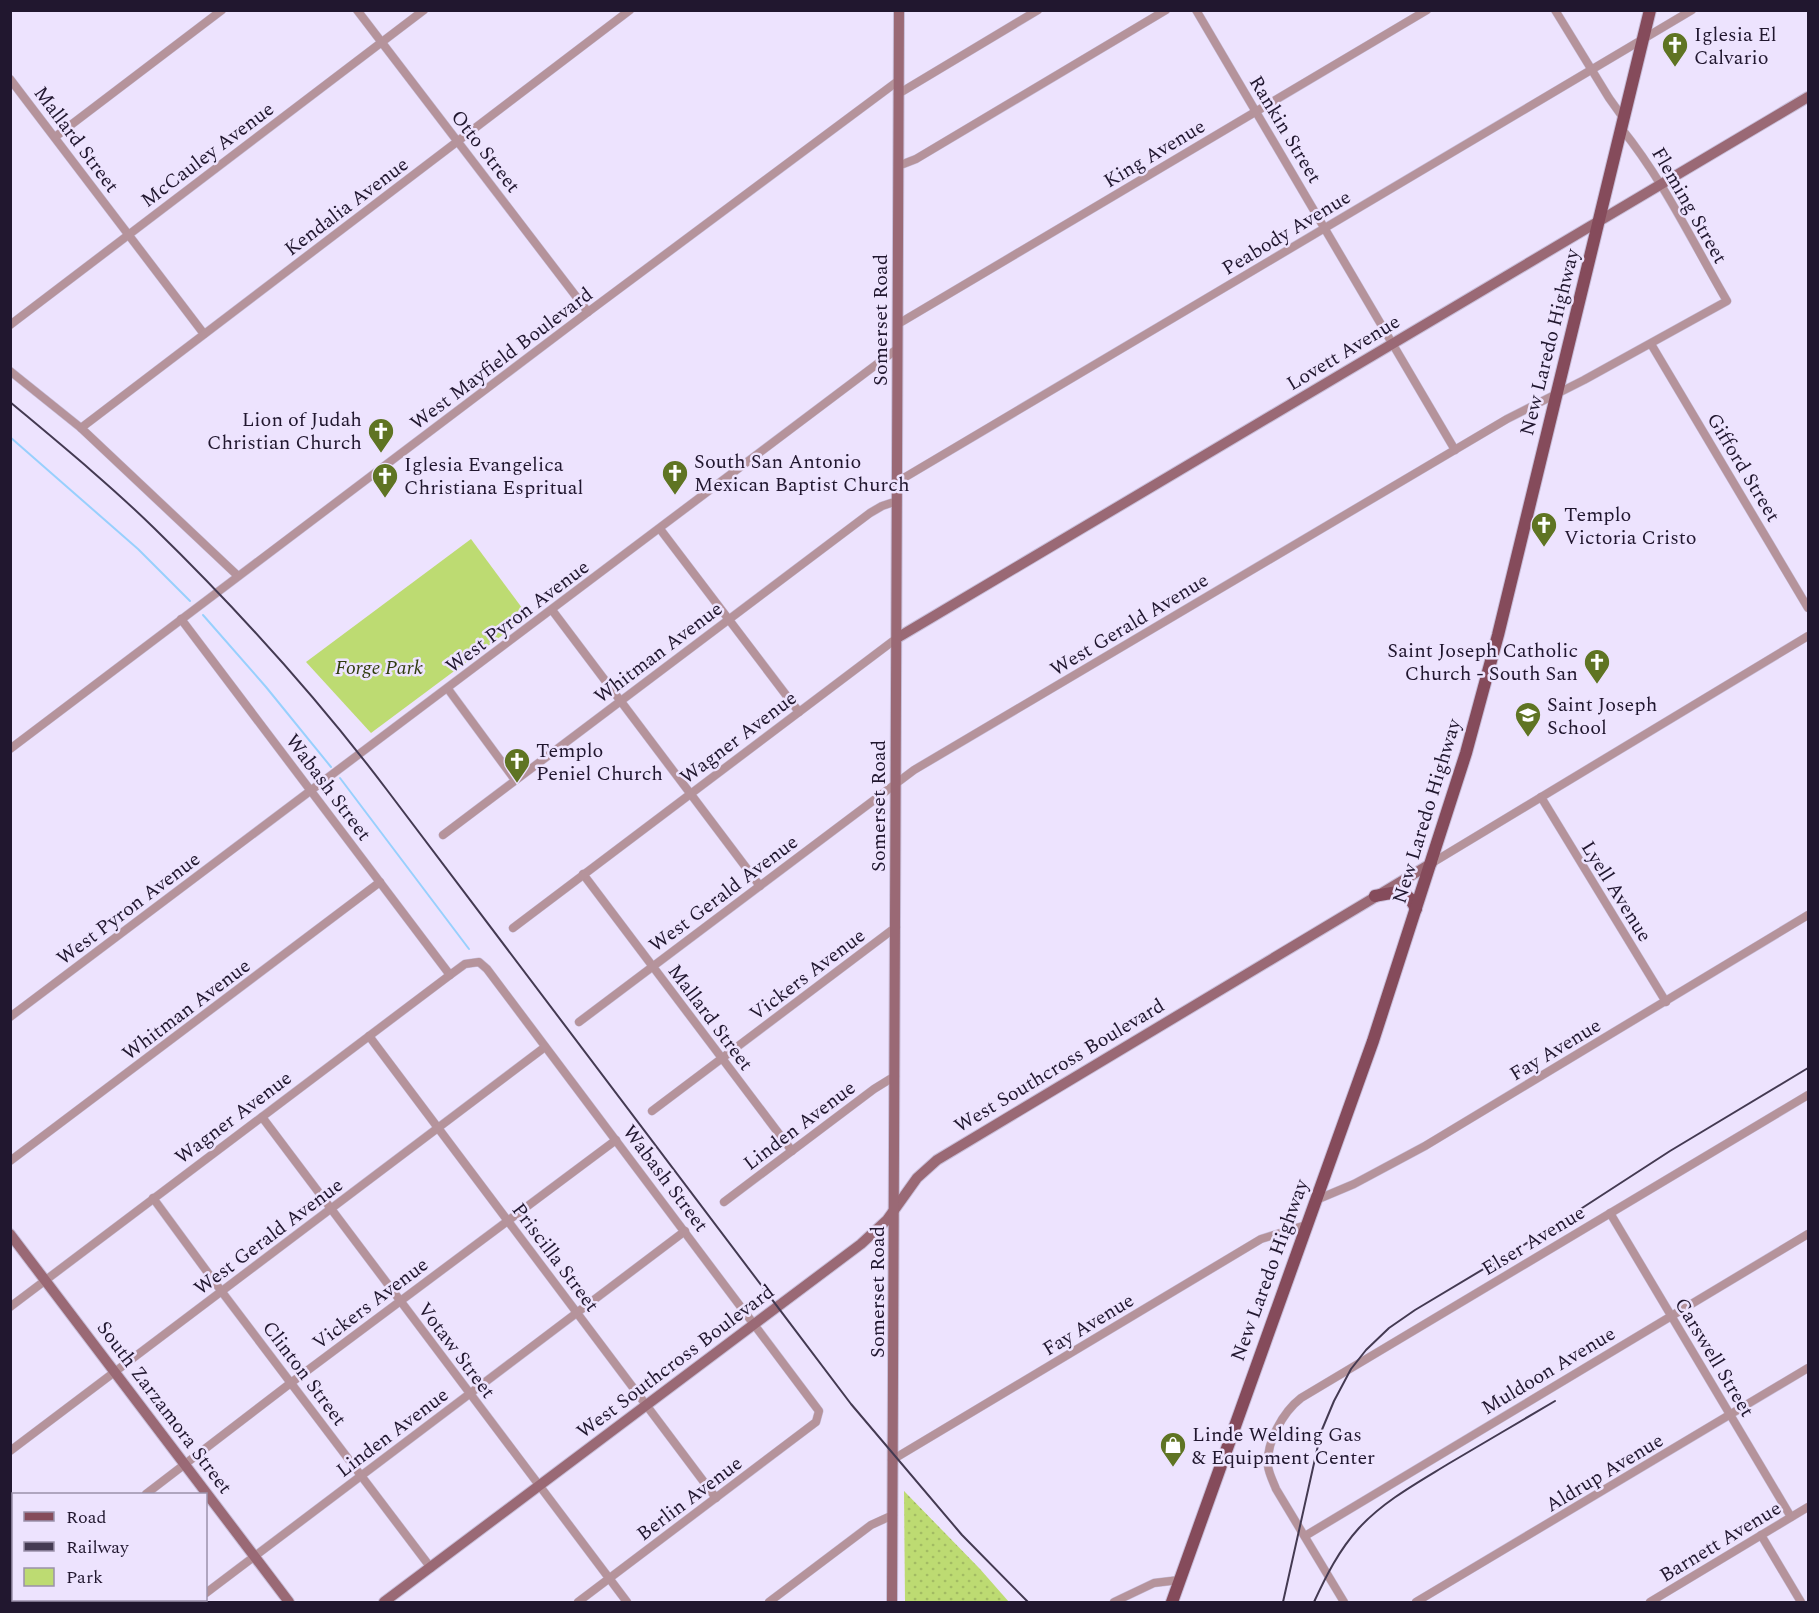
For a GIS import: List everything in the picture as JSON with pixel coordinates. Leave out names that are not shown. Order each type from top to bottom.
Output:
[{"type":"main road","name":"Somerset Road","points":[[892,1602],[899,10]]},
{"type":"main road","name":"New Laredo Highway","points":[[1172,1602],[1372,1041],[1466,753],[1496,645],[1650,10]]},
{"type":"main road","name":"Lovett Avenue","points":[[897,638],[1809,97]]},
{"type":"main road","name":"West Southcross Boulevard","points":[[384,1602],[861,1244],[895,1210],[917,1178],[949,1152],[1432,862]]},
{"type":"main road","points":[[1375,896],[1403,892],[1412,900],[1416,909]]},
{"type":"main road","name":"South Zarzamora Street","points":[[10,1234],[289,1602]]},
{"type":"street","points":[[55,138],[222,10]]},
{"type":"street","name":"Otto Street","points":[[357,10],[588,312]]},
{"type":"street","name":"McCauley Avenue","points":[[10,325],[424,10]]},
{"type":"street","name":"Kendalia Avenue","points":[[81,428],[630,10]]},
{"type":"street","points":[[898,94],[1038,10]]},
{"type":"street","points":[[898,166],[916,159],[1166,10]]},
{"type":"street","name":"Rankin Street","points":[[1196,10],[1455,450]]},
{"type":"street","name":"King Avenue","points":[[898,324],[1427,10]]},
{"type":"street","name":"Fleming Street","points":[[1555,10],[1660,185],[1726,301]]},
{"type":"street","name":"Peabody Avenue","points":[[897,482],[1692,10]]},
{"type":"street","name":"Mallard Street","points":[[10,78],[204,334]]},
{"type":"street","name":"West Mayfield Boulevard","points":[[10,749],[898,81]]},
{"type":"street","name":"West Gerald Avenue","points":[[579,1022],[914,770],[1507,419],[1651,344],[1726,301]]},
{"type":"street","name":"Gifford Street","points":[[1651,344],[1809,608]]},
{"type":"street","name":"West Pyron Avenue","points":[[10,1017],[448,689],[897,348]]},
{"type":"street","points":[[10,371],[81,428],[238,576]]},
{"type":"street","name":"Whitman Avenue","points":[[443,835],[870,513],[897,501]]},
{"type":"street","points":[[660,529],[799,712]]},
{"type":"street","points":[[552,610],[760,886]]},
{"type":"street","name":"Wabash Street","points":[[181,619],[450,975]]},
{"type":"street","name":"West Southcross Boulevard","points":[[1432,862],[1809,636]]},
{"type":"street","name":"Wagner Avenue","points":[[513,928],[897,638]]},
{"type":"street","points":[[448,689],[515,780]]},
{"type":"street","name":"Lyell Avenue","points":[[1541,797],[1666,1002]]},
{"type":"street","name":"Mallard Street","points":[[583,874],[792,1151]]},
{"type":"street","name":"Whitman Avenue","points":[[10,1161],[380,882]]},
{"type":"street","name":"Fay Avenue","points":[[1314,1201],[1354,1184],[1425,1146],[1809,915]]},
{"type":"street","name":"Vickers Avenue","points":[[652,1111],[896,927]]},
{"type":"street","name":"Wagner Avenue","points":[[10,1307],[450,975],[465,964],[479,962]]},
{"type":"street","name":"Wabash Street","points":[[479,962],[487,969],[817,1407],[819,1419]]},
{"type":"street","name":"Priscilla Street","points":[[369,1036],[716,1498]]},
{"type":"street","name":"West Gerald Avenue","points":[[10,1451],[545,1047]]},
{"type":"street","name":"Linden Avenue","points":[[724,1202],[874,1089],[895,1076]]},
{"type":"street","name":"Elser Avenue","points":[[1344,1602],[1276,1489],[1268,1467],[1274,1436],[1290,1408],[1301,1398],[1809,1095]]},
{"type":"street","name":"Votaw Street","points":[[262,1117],[627,1602]]},
{"type":"street","name":"Vickers Avenue","points":[[147,1493],[616,1140]]},
{"type":"street","name":"Clinton Street","points":[[153,1198],[431,1568]]},
{"type":"street","name":"Carswell Street","points":[[1610,1213],[1791,1517]]},
{"type":"street","name":"Fay Avenue","points":[[892,1460],[1261,1239],[1306,1225]]},
{"type":"street","name":"Linden Avenue","points":[[207,1592],[685,1231]]},
{"type":"street","name":"Muldoon Avenue","points":[[1305,1536],[1809,1234]]},
{"type":"street","name":"Aldrup Avenue","points":[[1416,1602],[1809,1368]]},
{"type":"street","name":"Berlin Avenue","points":[[578,1602],[819,1419]]},
{"type":"street","name":"Barnett Avenue","points":[[1650,1602],[1809,1507]]},
{"type":"street","points":[[769,1602],[871,1525],[893,1515]]},
{"type":"street","points":[[1761,1535],[1801,1602]]},
{"type":"street","points":[[1114,1602],[1155,1583],[1179,1580]]},
{"type":"green space","name":"Forge Park","points":[[471,539],[528,616],[371,733],[306,662]]},
{"type":"green space","points":[[904,1491],[980,1569],[1009,1602],[905,1602]]},
{"type":"waterway","points":[[10,437],[138,549],[190,601]]},
{"type":"waterway","points":[[203,615],[266,687],[331,767]]},
{"type":"waterway","points":[[340,778],[469,949]]},
{"type":"railway","points":[[10,402],[102,480],[154,528],[216,590],[304,687],[387,790],[851,1404],[962,1535],[1028,1602]]},
{"type":"railway","points":[[1283,1602],[1321,1432],[1351,1369],[1366,1350],[1389,1328],[1415,1310],[1542,1234],[1670,1151],[1808,1068]]},
{"type":"railway","points":[[1314,1602],[1345,1545],[1379,1509],[1425,1478],[1555,1401]]},
{"type":"place","name":"Iglesia El Calvario","points":[[1675,68]]},
{"type":"place","name":"Lion of Judah Christian Church","points":[[381,454]]},
{"type":"place","name":"South San Antonio Mexican Baptist Church","points":[[675,496]]},
{"type":"place","name":"Iglesia Evangelica Christiana Espritual","points":[[385,499]]},
{"type":"place","name":"Templo Victoria Cristo","points":[[1544,548]]},
{"type":"place","name":"Saint Joseph Catholic Church - South San","points":[[1597,685]]},
{"type":"place","name":"Saint Joseph School","points":[[1528,738]]},
{"type":"place","name":"Templo Peniel Church","points":[[517,784]]},
{"type":"place","name":"Linde Welding Gas & Equipment Center","points":[[1173,1468]]}]
